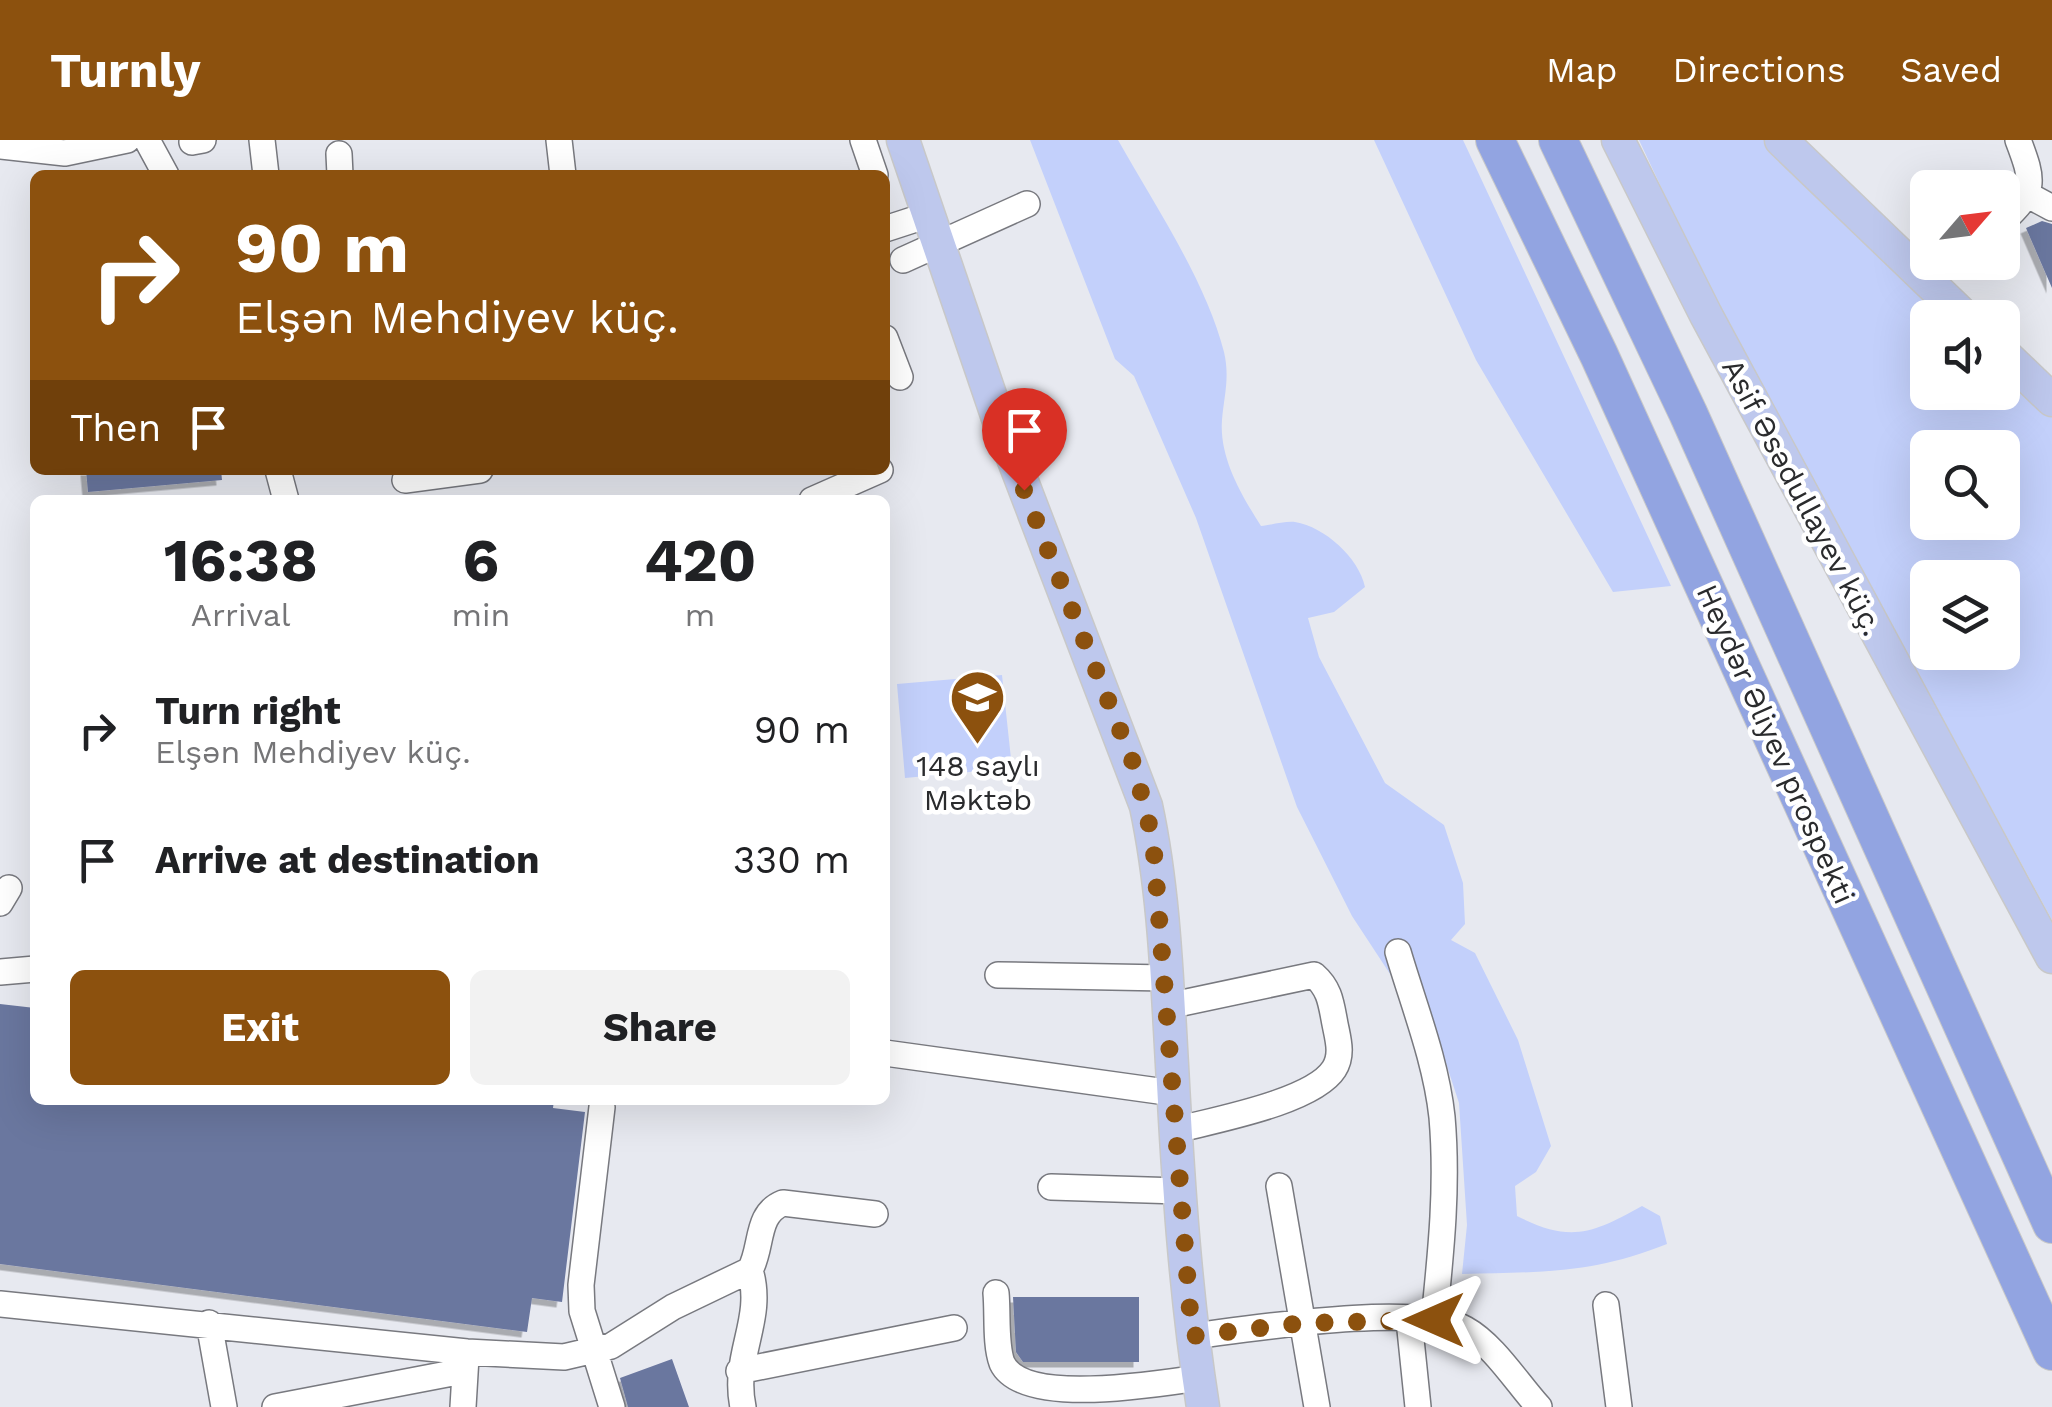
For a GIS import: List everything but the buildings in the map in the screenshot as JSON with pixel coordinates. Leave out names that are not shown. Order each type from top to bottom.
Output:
[{"type":"highway","name":"Heydər Əliyev prospekti","points":[[1496,140],[1599,355],[2052,1351]]},
{"type":"highway","name":"Heydər Əliyev prospekti","points":[[1561,142],[1688,413],[2052,1224]]},
{"type":"main road","points":[[903,140],[1031,508],[1134,765],[1153,840],[1179,1191],[1201,1392]]},
{"type":"main road","name":"Asif Əsədullayev küç.","points":[[1618,140],[1706,315],[2052,956]]},
{"type":"main road","points":[[1782,140],[1947,300]]},
{"type":"main road","points":[[2020,369],[2052,400]]},
{"type":"street","points":[[1,148],[80,152],[127,140]]},
{"type":"street","points":[[147,140],[163,170]]},
{"type":"street","points":[[262,140],[265,170]]},
{"type":"street","points":[[559,140],[562,170]]},
{"type":"street","points":[[864,140],[873,170]]},
{"type":"street","points":[[2018,140],[2031,181],[2028,194],[2020,203]]},
{"type":"street","points":[[2028,194],[2052,208]]},
{"type":"street","points":[[903,260],[933,231],[1027,204]]},
{"type":"street","points":[[890,220],[933,231]]},
{"type":"street","points":[[890,351],[900,377]]},
{"type":"street","points":[[406,480],[443,475]]},
{"type":"street","points":[[823,495],[869,475]]},
{"type":"street","points":[[1398,952],[1434,1074],[1442,1116],[1446,1210],[1422,1320],[1418,1407]]},
{"type":"street","points":[[0,972],[30,969]]},
{"type":"street","points":[[998,976],[1167,992],[1314,975],[1330,996],[1340,1052],[1334,1069],[1319,1084],[1240,1114],[1176,1130]]},
{"type":"street","points":[[890,1054],[1173,1093]]},
{"type":"street","points":[[602,1107],[580,1285],[594,1354],[612,1407]]},
{"type":"street","points":[[1279,1186],[1316,1407]]},
{"type":"street","points":[[1052,1187],[1179,1191]]},
{"type":"street","points":[[0,1304],[209,1324],[465,1362],[564,1358],[594,1354],[750,1270],[760,1253],[764,1218],[770,1208],[783,1203],[875,1214]]},
{"type":"street","points":[[743,1407],[739,1371],[755,1317],[757,1293],[750,1270]]},
{"type":"street","points":[[996,1294],[1002,1362],[1014,1378],[1032,1387],[1080,1402],[1201,1392]]},
{"type":"street","points":[[1606,1304],[1620,1407]]},
{"type":"street","points":[[1192,1336],[1304,1323],[1422,1320],[1468,1330],[1539,1407]]},
{"type":"street","points":[[209,1324],[224,1407]]},
{"type":"street","points":[[739,1371],[954,1328]]},
{"type":"street","points":[[275,1407],[465,1362]]},
{"type":"street","points":[[463,1407],[465,1362]]},
{"type":"shaded area","points":[[1030,140],[1118,140],[1178,243],[1216,325],[1226,370],[1224,448],[1246,502],[1261,526],[1295,522],[1329,537],[1362,576],[1365,587],[1334,612],[1308,618],[1319,657],[1385,783],[1444,825],[1463,883],[1465,924],[1451,940],[1475,953],[1518,1040],[1551,1146],[1536,1172],[1515,1186],[1517,1216],[1552,1230],[1581,1232],[1642,1206],[1660,1216],[1667,1244],[1590,1266],[1462,1274],[1467,1225],[1459,1103],[1426,1002],[1392,977],[1352,916],[1297,807],[1196,518],[1134,376],[1115,359]]},
{"type":"shaded area","points":[[1374,140],[1463,140],[1671,586],[1613,592],[1476,360]]},
{"type":"shaded area","points":[[1639,140],[1768,140],[1932,300],[1910,300],[1910,410],[2020,410],[2020,384],[2052,414],[2052,920],[1916,670],[2020,670],[2020,560],[1910,560],[1910,659],[1705,281]]},
{"type":"shaded area","points":[[1002,675],[1012,768],[905,778],[897,684]]},
{"type":"place","name":"148 saylı Məktəb","points":[[978,746]]},
{"type":"route","points":[[1024,490],[1134,765],[1153,840],[1192,1336],[1304,1323],[1434,1320]]}]
